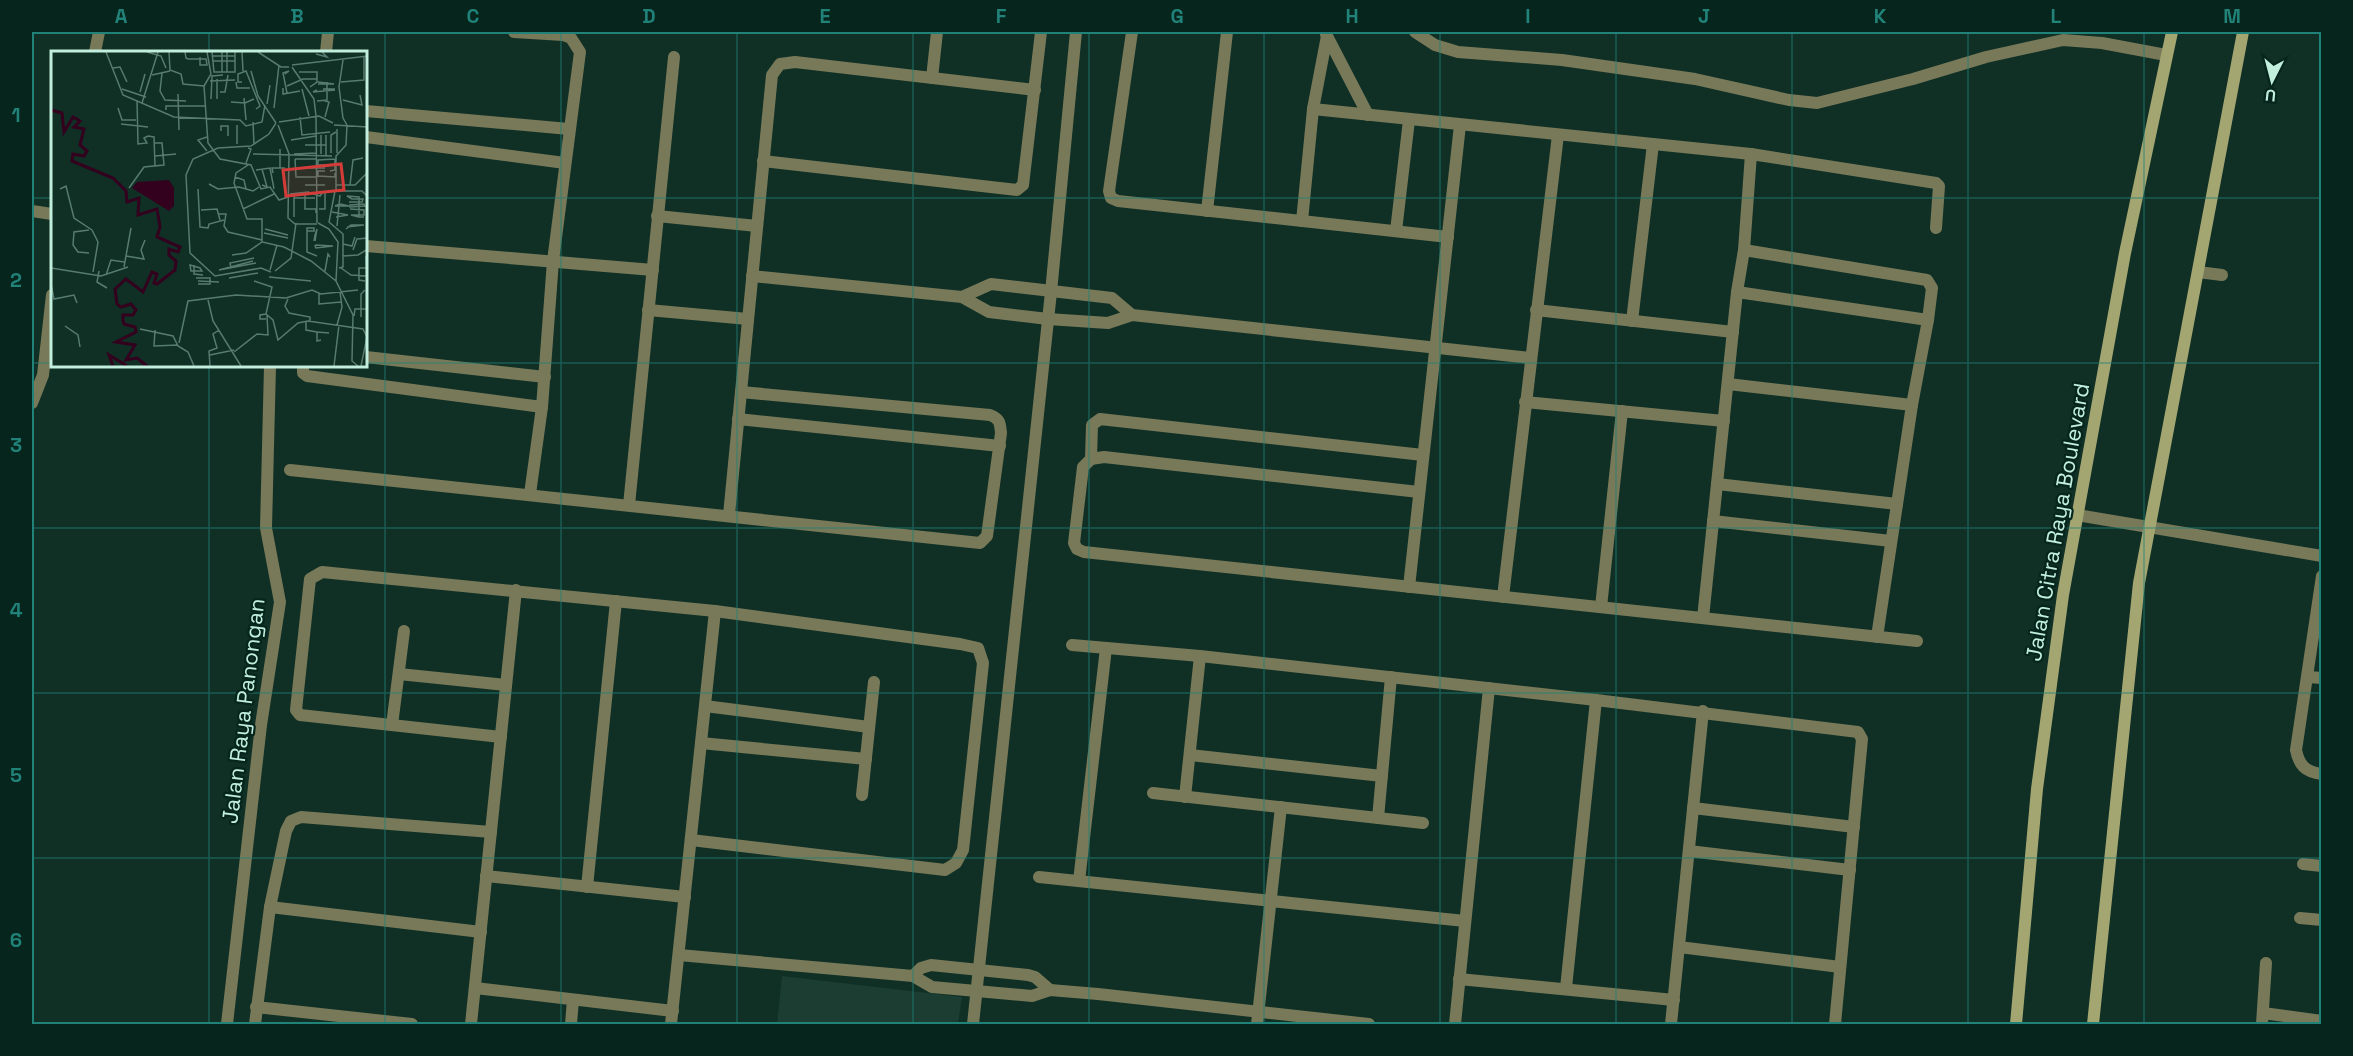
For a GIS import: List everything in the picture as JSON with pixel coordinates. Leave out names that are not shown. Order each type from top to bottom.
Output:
[{"type":"main road","name":"Jalan Citra Raya Boulevard","points":[[2016,1024],[2037,789],[2063,595],[2125,253],[2172,32]]},
{"type":"main road","points":[[2093,1024],[2138,594],[2242,32]]},
{"type":"street","points":[[94,51],[99,32]]},
{"type":"street","points":[[326,51],[328,32]]},
{"type":"street","points":[[514,32],[563,35],[571,38],[580,52],[565,163],[542,407],[530,494]]},
{"type":"street","points":[[932,78],[937,32]]},
{"type":"street","points":[[763,161],[1017,190],[1023,185],[1041,32]]},
{"type":"street","points":[[973,1024],[1051,292],[1076,32]]},
{"type":"street","points":[[1132,32],[1109,191],[1111,198],[1118,201],[1448,237]]},
{"type":"street","points":[[1207,211],[1227,32]]},
{"type":"street","points":[[1415,32],[1435,45],[1458,52],[1562,60],[1695,79],[1789,100],[1817,103],[1913,79],[1986,57],[2063,40],[2102,43],[2166,55]]},
{"type":"street","points":[[1302,220],[1313,109],[1326,34]]},
{"type":"street","points":[[1326,34],[1368,115]]},
{"type":"street","points":[[628,505],[674,57]]},
{"type":"street","points":[[729,515],[772,75],[780,64],[795,62],[1035,90]]},
{"type":"street","points":[[1313,109],[1751,154],[1936,183],[1940,186],[1936,228]]},
{"type":"street","points":[[368,111],[569,129]]},
{"type":"street","points":[[1396,231],[1409,120]]},
{"type":"street","points":[[1410,587],[1460,125]]},
{"type":"street","points":[[1503,597],[1558,135]]},
{"type":"street","points":[[368,137],[565,163]]},
{"type":"street","points":[[1632,321],[1653,144]]},
{"type":"street","points":[[1703,618],[1737,291],[1744,250],[1751,154]]},
{"type":"street","points":[[32,211],[51,214]]},
{"type":"street","points":[[657,216],[757,226]]},
{"type":"street","points":[[368,246],[653,270]]},
{"type":"street","points":[[1744,250],[1928,280],[1932,288],[1877,636]]},
{"type":"street","points":[[2198,272],[2222,275]]},
{"type":"street","points":[[752,276],[962,297],[989,312],[1048,319],[1108,323],[1132,315],[1531,358]]},
{"type":"street","points":[[962,297],[991,285],[1101,296],[1112,298],[1132,315]]},
{"type":"street","points":[[1737,291],[1928,320]]},
{"type":"street","points":[[32,403],[44,375],[51,305]]},
{"type":"street","points":[[648,310],[748,319]]},
{"type":"street","points":[[1536,310],[1733,332]]},
{"type":"street","points":[[368,357],[544,376]]},
{"type":"street","name":"Jalan Raya Panongan","points":[[227,1024],[261,725],[280,602],[266,528],[270,368]]},
{"type":"street","points":[[303,368],[303,373],[307,376],[542,407]]},
{"type":"street","points":[[1728,384],[1912,405]]},
{"type":"street","points":[[290,470],[980,543],[987,536],[1000,446],[999,420],[990,415],[741,392]]},
{"type":"street","points":[[1525,402],[1724,421]]},
{"type":"street","points":[[1601,607],[1622,411]]},
{"type":"street","points":[[738,419],[1000,446]]},
{"type":"street","points":[[1091,459],[1092,425],[1100,419],[1423,455]]},
{"type":"street","points":[[1419,492],[1104,457],[1091,459],[1083,467],[1074,537],[1077,549],[1084,552],[1917,641]]},
{"type":"street","points":[[1717,484],[1897,504]]},
{"type":"street","points":[[2077,515],[2322,556]]},
{"type":"street","points":[[1713,521],[1891,541]]},
{"type":"street","points":[[501,737],[300,715],[296,710],[310,579],[322,572],[516,590],[715,611],[978,648],[982,655],[982,663],[963,850],[956,863],[945,870],[691,840]]},
{"type":"street","points":[[2322,576],[2296,750],[2302,767],[2311,773],[2322,774]]},
{"type":"street","points":[[471,1024],[516,590]]},
{"type":"street","points":[[587,887],[616,601]]},
{"type":"street","points":[[671,1024],[715,611]]},
{"type":"street","points":[[392,725],[404,631]]},
{"type":"street","points":[[1072,645],[1200,656],[1703,711],[1858,732],[1862,740],[1835,1024]]},
{"type":"street","points":[[1079,881],[1106,648]]},
{"type":"street","points":[[1185,797],[1200,656]]},
{"type":"street","points":[[399,674],[506,685]]},
{"type":"street","points":[[1378,818],[1391,677]]},
{"type":"street","points":[[2308,677],[2322,678]]},
{"type":"street","points":[[862,795],[874,682]]},
{"type":"street","points":[[1455,1024],[1489,688]]},
{"type":"street","points":[[1566,988],[1596,700]]},
{"type":"street","points":[[705,706],[869,727]]},
{"type":"street","points":[[1671,1024],[1703,711]]},
{"type":"street","points":[[701,743],[866,759]]},
{"type":"street","points":[[1190,755],[1382,776]]},
{"type":"street","points":[[1153,793],[1423,823]]},
{"type":"street","points":[[1257,1024],[1281,807]]},
{"type":"street","points":[[1693,808],[1854,827]]},
{"type":"street","points":[[255,1024],[270,907],[286,831],[291,821],[301,817],[491,832]]},
{"type":"street","points":[[1689,851],[1850,870]]},
{"type":"street","points":[[2302,864],[2322,866]]},
{"type":"street","points":[[486,876],[685,897]]},
{"type":"street","points":[[1039,877],[1465,921]]},
{"type":"street","points":[[270,907],[480,932]]},
{"type":"street","points":[[2300,918],[2322,920]]},
{"type":"street","points":[[1679,947],[1840,967]]},
{"type":"street","points":[[679,955],[913,976],[932,987],[977,992],[1032,996],[1050,990],[1369,1024]]},
{"type":"street","points":[[2266,963],[2263,1019],[2322,1021]]},
{"type":"street","points":[[913,976],[921,968],[931,965],[1028,975],[1035,977],[1050,990]]},
{"type":"street","points":[[1460,979],[1674,1000]]},
{"type":"street","points":[[475,988],[673,1011]]},
{"type":"street","points":[[571,1024],[573,1000]]},
{"type":"street","points":[[256,1006],[412,1024]]},
{"type":"shaded area","points":[[782,976],[962,997],[958,1024],[777,1024]]}]
